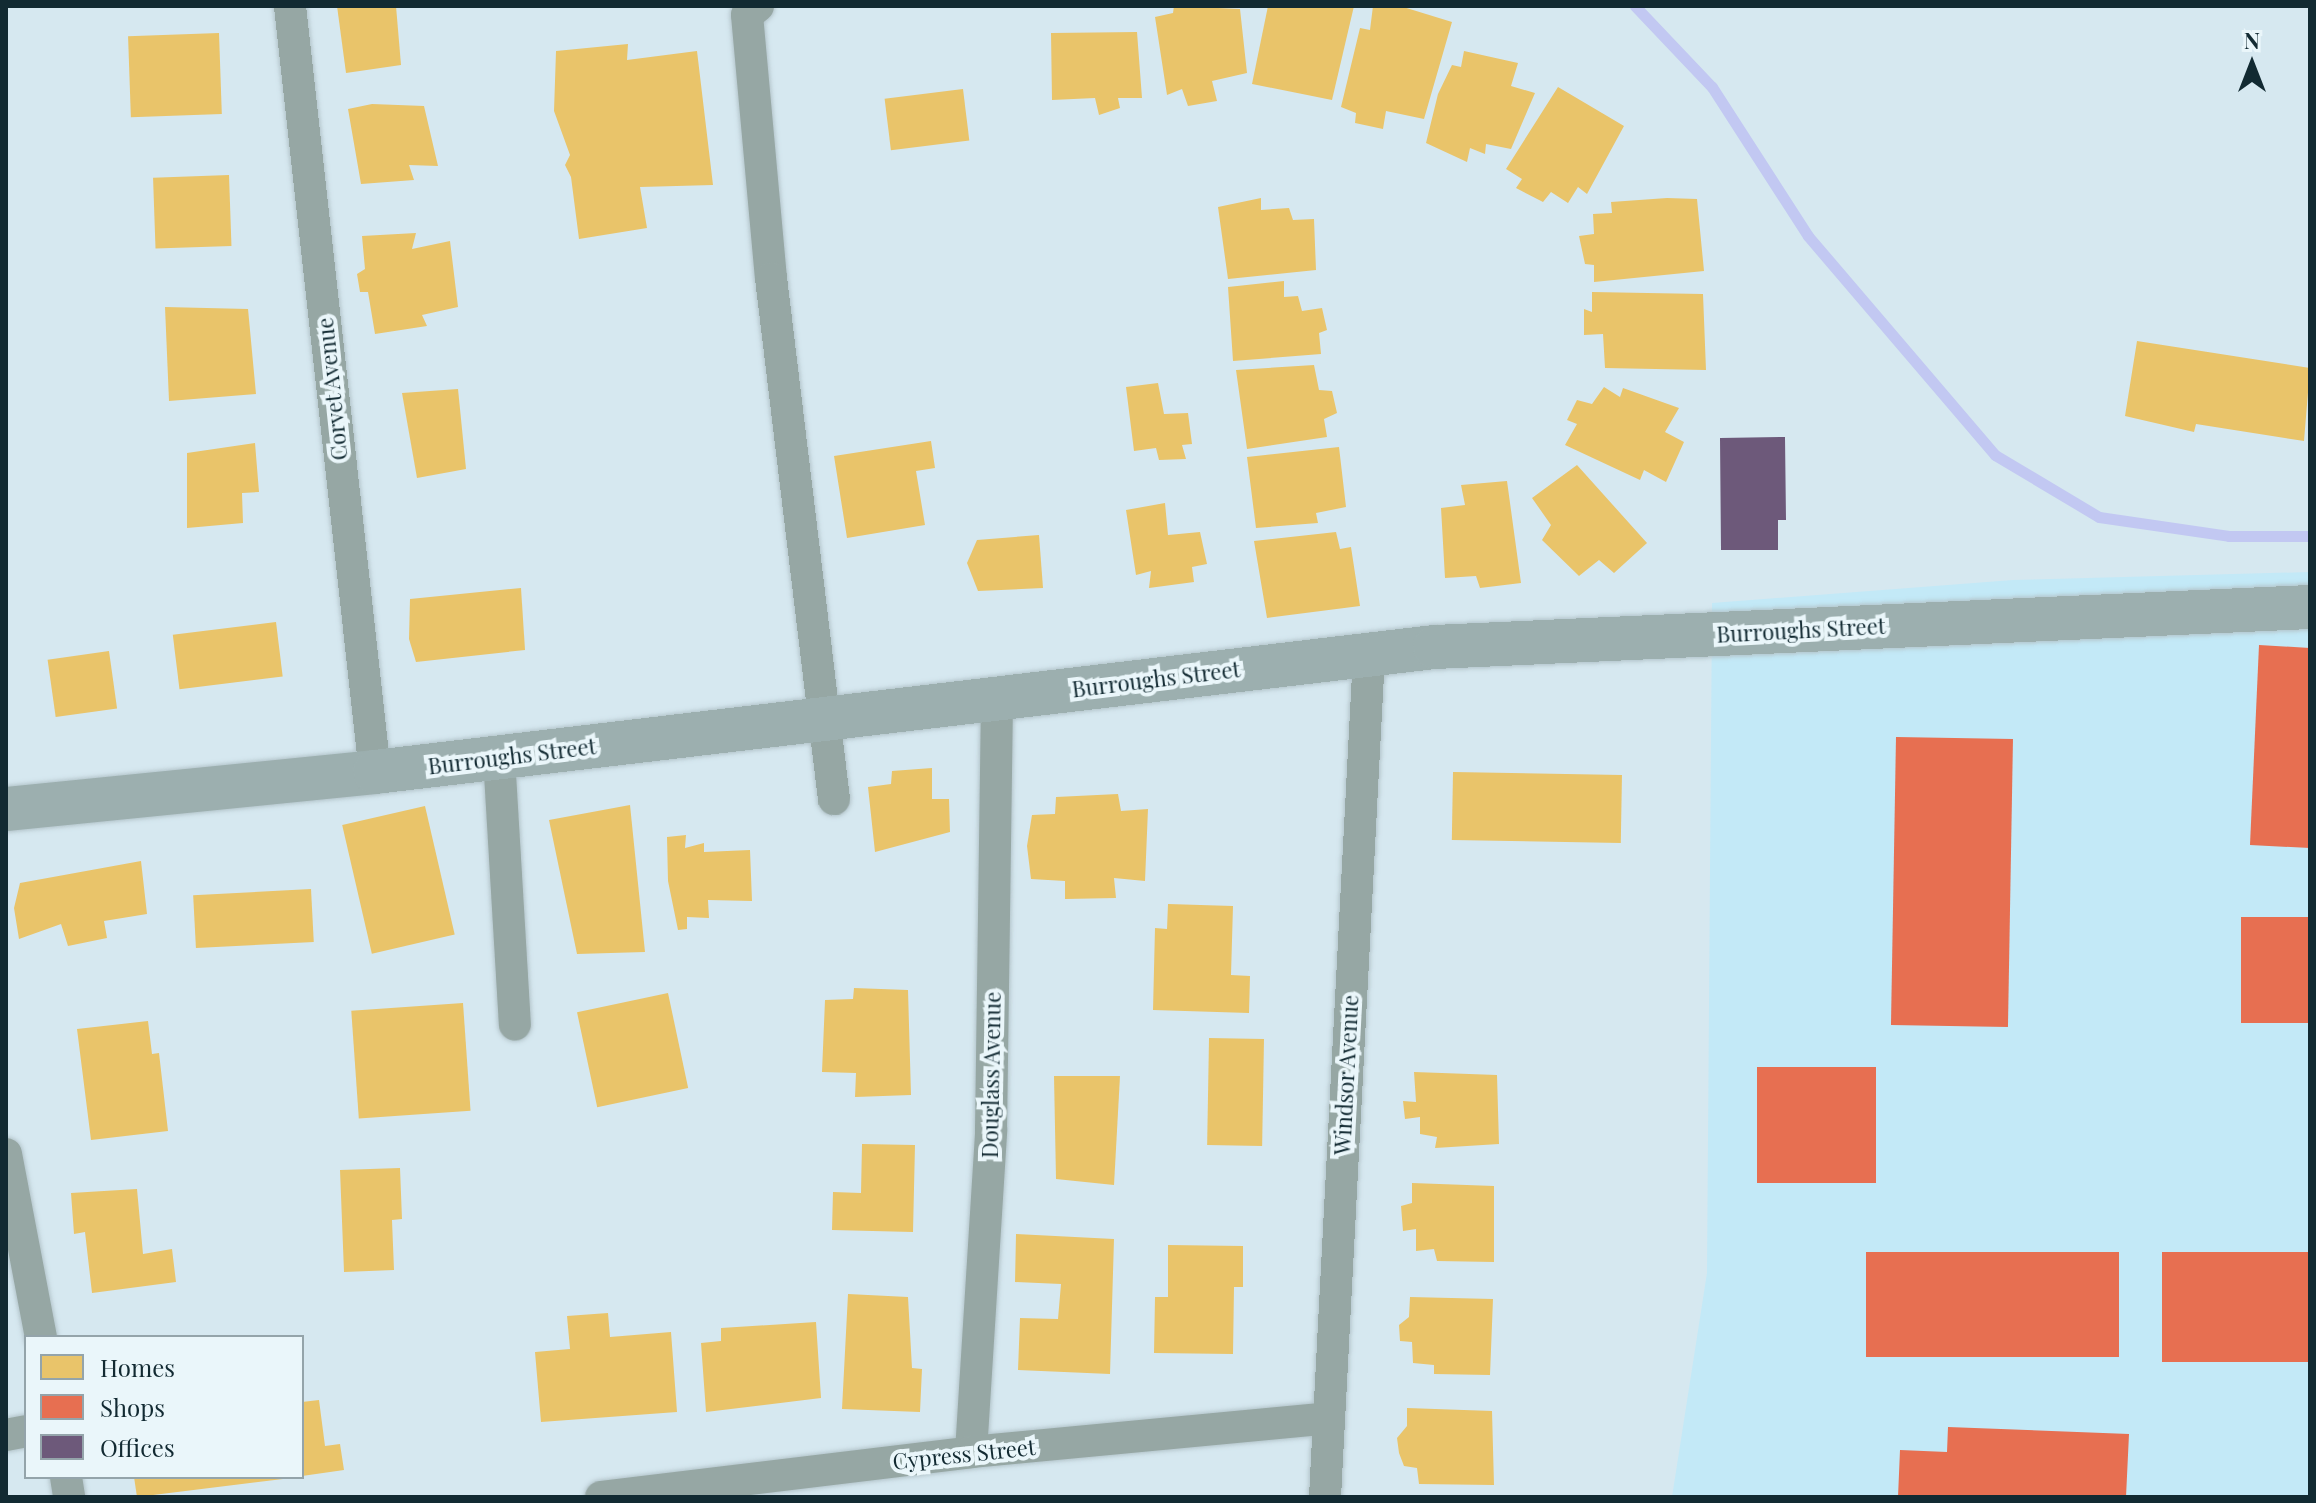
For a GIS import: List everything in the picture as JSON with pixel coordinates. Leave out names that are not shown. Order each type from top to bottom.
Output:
[{"type":"street","name":"Corvet Avenue","points":[[290,6],[375,772]]},
{"type":"street","points":[[758,6],[747,15],[768,247],[834,799]]},
{"type":"street","name":"Burroughs Street","points":[[6,809],[375,772],[1369,654],[2310,607]]},
{"type":"street","name":"Windsor Avenue","points":[[1325,1497],[1369,654]]},
{"type":"street","name":"Douglass Avenue","points":[[971,1452],[991,1130],[997,698]]},
{"type":"street","points":[[499,757],[515,1025]]},
{"type":"street","points":[[6,1154],[41,1335]]},
{"type":"street","name":"Cypress Street","points":[[601,1497],[971,1452],[1328,1418]]},
{"type":"shaded area","points":[[2310,572],[2310,1497],[1672,1497],[1707,1273],[1712,603],[2013,580]]},
{"type":"building: Homes","points":[[337,6],[396,6],[401,65],[346,73]]},
{"type":"building: Homes","points":[[1174,6],[1240,9],[1247,73],[1212,81],[1217,101],[1188,106],[1182,89],[1167,95],[1155,17],[1173,13]]},
{"type":"building: Homes","points":[[1268,6],[1354,6],[1332,100],[1252,84]]},
{"type":"building: Homes","points":[[1373,6],[1400,6],[1452,22],[1424,119],[1386,111],[1383,129],[1355,123],[1356,113],[1341,107],[1360,28],[1370,30]]},
{"type":"building: Homes","points":[[1137,32],[1142,98],[1118,98],[1120,108],[1099,115],[1095,98],[1052,100],[1051,33]]},
{"type":"building: Homes","points":[[219,33],[222,114],[131,117],[128,36]]},
{"type":"building: Homes","points":[[628,44],[627,60],[697,51],[713,185],[640,187],[647,228],[579,239],[571,177],[565,165],[570,155],[554,111],[556,51]]},
{"type":"building: Homes","points":[[1464,51],[1518,63],[1511,86],[1535,93],[1511,149],[1486,144],[1485,154],[1470,148],[1467,162],[1426,143],[1438,94],[1452,65],[1461,67]]},
{"type":"building: Homes","points":[[1558,87],[1624,126],[1587,194],[1578,187],[1568,203],[1551,192],[1543,202],[1516,188],[1522,179],[1506,169]]},
{"type":"building: Homes","points":[[963,89],[969,141],[891,150],[885,99]]},
{"type":"building: Homes","points":[[372,104],[424,106],[438,166],[409,165],[414,180],[361,184],[348,109]]},
{"type":"building: Homes","points":[[229,175],[231,246],[156,249],[153,178]]},
{"type":"building: Homes","points":[[1261,198],[1261,210],[1289,208],[1293,220],[1314,219],[1316,270],[1228,279],[1218,207]]},
{"type":"building: Homes","points":[[1697,199],[1704,271],[1594,282],[1594,265],[1585,264],[1579,236],[1594,234],[1593,214],[1612,213],[1611,202]]},
{"type":"building: Homes","points":[[416,233],[412,249],[450,241],[458,307],[422,315],[427,326],[375,334],[368,292],[360,292],[357,274],[365,269],[362,236]]},
{"type":"building: Homes","points":[[1284,281],[1284,297],[1298,296],[1302,311],[1322,308],[1327,330],[1319,333],[1321,354],[1233,361],[1228,287]]},
{"type":"building: Homes","points":[[1592,292],[1703,294],[1706,370],[1605,368],[1603,334],[1584,335],[1584,309],[1592,312]]},
{"type":"building: Homes","points":[[165,307],[248,309],[256,394],[169,401]]},
{"type":"building: Homes","points":[[2137,341],[2310,368],[2304,441],[2196,424],[2194,432],[2125,416]]},
{"type":"building: Homes","points":[[1314,365],[1319,390],[1332,391],[1337,413],[1324,419],[1327,437],[1247,449],[1236,370]]},
{"type":"building: Homes","points":[[1158,383],[1164,414],[1188,413],[1192,444],[1182,445],[1186,459],[1159,460],[1156,448],[1134,451],[1126,387]]},
{"type":"building: Homes","points":[[1604,387],[1620,397],[1623,388],[1679,408],[1665,432],[1684,442],[1666,482],[1644,470],[1640,480],[1565,445],[1577,424],[1567,420],[1577,400],[1592,404]]},
{"type":"building: Homes","points":[[458,389],[466,469],[417,478],[402,393]]},
{"type":"building: Homes","points":[[931,441],[935,468],[916,471],[925,525],[847,538],[834,456]]},
{"type":"building: Homes","points":[[255,443],[259,492],[242,493],[243,523],[187,528],[187,453]]},
{"type":"building: Homes","points":[[1339,447],[1346,507],[1316,513],[1318,523],[1256,528],[1247,457]]},
{"type":"building: Homes","points":[[1577,465],[1647,543],[1614,573],[1599,560],[1579,576],[1542,540],[1551,525],[1532,498]]},
{"type":"building: Homes","points":[[1507,481],[1521,583],[1480,588],[1476,576],[1445,578],[1441,508],[1465,505],[1461,485]]},
{"type":"building: Homes","points":[[1165,503],[1168,535],[1200,532],[1207,564],[1192,567],[1194,582],[1149,588],[1151,571],[1136,575],[1126,510]]},
{"type":"building: Homes","points":[[1336,532],[1340,549],[1351,547],[1360,606],[1267,618],[1254,541]]},
{"type":"building: Homes","points":[[1039,535],[1043,588],[978,591],[967,563],[977,540]]},
{"type":"building: Homes","points":[[521,588],[525,650],[416,662],[409,639],[410,599]]},
{"type":"building: Homes","points":[[276,622],[283,677],[179,689],[173,635]]},
{"type":"building: Homes","points":[[109,651],[117,708],[56,717],[48,660]]},
{"type":"building: Homes","points":[[932,768],[932,799],[949,799],[950,832],[875,852],[868,787],[891,784],[892,771]]},
{"type":"building: Homes","points":[[1453,772],[1622,775],[1621,843],[1452,840]]},
{"type":"building: Homes","points":[[1118,794],[1121,811],[1148,809],[1145,881],[1114,878],[1116,898],[1065,899],[1065,881],[1031,879],[1027,846],[1032,815],[1055,814],[1056,797]]},
{"type":"building: Homes","points":[[630,805],[645,952],[577,954],[549,820]]},
{"type":"building: Homes","points":[[425,806],[455,935],[372,954],[342,825]]},
{"type":"building: Homes","points":[[686,835],[685,848],[704,843],[704,852],[750,850],[752,901],[708,900],[709,918],[687,917],[687,929],[678,930],[668,881],[667,837]]},
{"type":"building: Homes","points":[[141,861],[147,914],[104,921],[107,938],[68,946],[61,924],[19,939],[14,908],[20,883]]},
{"type":"building: Homes","points":[[311,889],[314,942],[196,948],[193,895]]},
{"type":"building: Homes","points":[[1168,904],[1233,906],[1231,975],[1250,976],[1249,1013],[1153,1010],[1155,928],[1167,929]]},
{"type":"building: Homes","points":[[854,988],[908,990],[911,1095],[855,1097],[856,1073],[822,1072],[825,1000],[853,999]]},
{"type":"building: Homes","points":[[668,993],[688,1088],[597,1107],[577,1012]]},
{"type":"building: Homes","points":[[463,1003],[471,1111],[359,1119],[351,1011]]},
{"type":"building: Homes","points":[[148,1021],[152,1054],[159,1053],[168,1131],[91,1140],[77,1029]]},
{"type":"building: Homes","points":[[1209,1038],[1264,1039],[1262,1146],[1207,1145]]},
{"type":"building: Homes","points":[[1414,1072],[1497,1075],[1499,1144],[1435,1148],[1437,1137],[1420,1134],[1420,1117],[1405,1119],[1403,1101],[1416,1102]]},
{"type":"building: Homes","points":[[1054,1076],[1120,1076],[1114,1185],[1056,1179]]},
{"type":"building: Homes","points":[[862,1144],[915,1145],[913,1232],[832,1230],[833,1192],[861,1193]]},
{"type":"building: Homes","points":[[400,1168],[402,1219],[392,1220],[394,1270],[344,1272],[340,1170]]},
{"type":"building: Homes","points":[[1412,1183],[1494,1186],[1494,1262],[1437,1261],[1434,1249],[1416,1251],[1416,1229],[1403,1231],[1401,1206],[1412,1203]]},
{"type":"building: Homes","points":[[137,1189],[143,1254],[172,1249],[176,1282],[92,1293],[85,1232],[74,1234],[71,1193]]},
{"type":"building: Homes","points":[[1016,1234],[1114,1239],[1110,1374],[1018,1370],[1020,1318],[1058,1319],[1061,1284],[1015,1282]]},
{"type":"building: Homes","points":[[1168,1245],[1243,1246],[1243,1287],[1234,1287],[1233,1354],[1154,1353],[1155,1297],[1168,1297]]},
{"type":"building: Homes","points":[[848,1294],[908,1297],[912,1368],[922,1369],[920,1412],[842,1409]]},
{"type":"building: Homes","points":[[1410,1297],[1493,1299],[1490,1375],[1434,1374],[1434,1365],[1413,1363],[1412,1342],[1400,1341],[1399,1325],[1409,1317]]},
{"type":"building: Homes","points":[[608,1313],[610,1337],[671,1332],[677,1412],[541,1422],[535,1352],[570,1349],[567,1316]]},
{"type":"building: Homes","points":[[816,1322],[821,1398],[706,1412],[701,1343],[721,1341],[721,1328]]},
{"type":"building: Homes","points":[[319,1400],[325,1446],[340,1444],[344,1470],[304,1476],[304,1402]]},
{"type":"building: Homes","points":[[1407,1408],[1492,1411],[1494,1485],[1419,1484],[1417,1468],[1404,1466],[1399,1453],[1397,1438],[1407,1426]]},
{"type":"building: Homes","points":[[134,1479],[283,1479],[137,1497]]},
{"type":"building: Shops","points":[[2259,645],[2310,648],[2310,848],[2250,845]]},
{"type":"building: Shops","points":[[1896,737],[2013,739],[2008,1027],[1891,1025]]},
{"type":"building: Shops","points":[[2241,917],[2310,917],[2310,1023],[2241,1023]]},
{"type":"building: Shops","points":[[1757,1067],[1876,1067],[1876,1183],[1757,1183]]},
{"type":"building: Shops","points":[[1866,1252],[2119,1252],[2119,1357],[1866,1357]]},
{"type":"building: Shops","points":[[2162,1252],[2310,1252],[2310,1362],[2162,1362]]},
{"type":"building: Shops","points":[[1948,1427],[2129,1434],[2126,1497],[1898,1497],[1900,1450],[1947,1452]]},
{"type":"building: Offices","points":[[1785,437],[1786,520],[1778,520],[1778,550],[1721,550],[1720,438]]},
{"type":"waterway","points":[[1635,6],[1712,87],[1808,236],[1995,455],[2099,517],[2229,536],[2310,536]]}]
